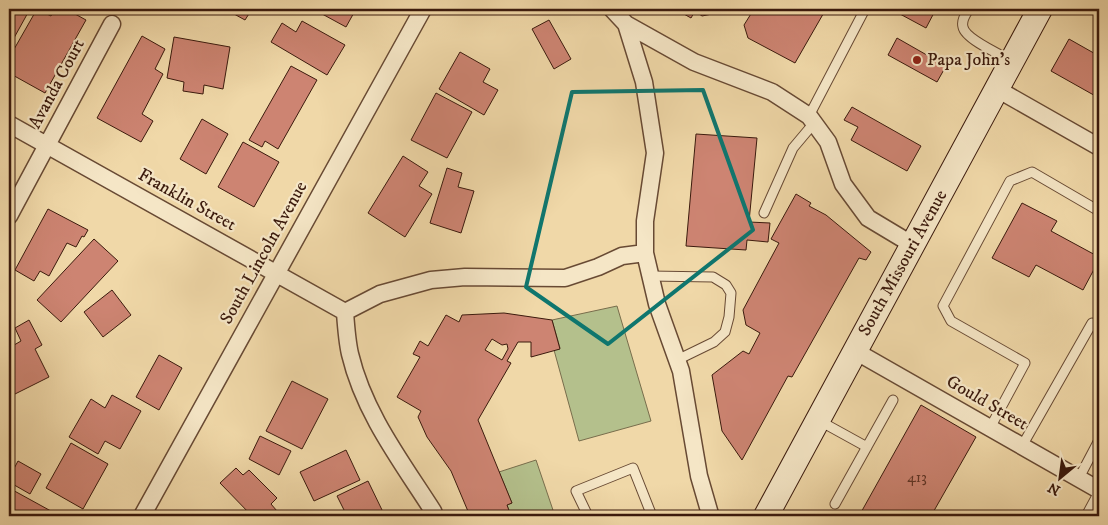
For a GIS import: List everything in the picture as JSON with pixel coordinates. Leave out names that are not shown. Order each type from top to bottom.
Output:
[{"type":"main road","name":"South Missouri Avenue","points":[[766,516],[1040,9]]},
{"type":"street","name":"South Lincoln Avenue","points":[[142,516],[422,9]]},
{"type":"street","points":[[612,9],[626,24],[694,62],[772,92],[812,119],[828,142],[843,184],[868,218],[913,245]]},
{"type":"street","name":"Avanda Court","points":[[9,216],[112,24]]},
{"type":"street","points":[[626,24],[644,82],[655,153],[645,221],[644,253],[657,304],[680,371],[709,515]]},
{"type":"street","points":[[997,89],[1099,147]]},
{"type":"street","name":"Franklin Street","points":[[9,124],[345,312]]},
{"type":"street","points":[[435,516],[381,431],[362,392],[350,354],[345,312],[380,294],[431,280],[465,277],[565,278],[622,256],[644,253]]},
{"type":"street","name":"Gould Street","points":[[855,351],[1099,491]]},
{"type":"lane","points":[[764,213],[794,148],[812,119],[865,9]]},
{"type":"lane","points":[[969,9],[962,21],[963,29],[969,37],[1012,61]]},
{"type":"lane","points":[[990,428],[1025,363],[951,322],[944,306],[1010,181],[1032,172],[1099,211]]},
{"type":"lane","points":[[650,276],[713,277],[726,285],[731,294],[729,317],[725,332],[714,342],[677,360]]},
{"type":"lane","points":[[1022,446],[1092,323]]},
{"type":"lane","points":[[835,504],[893,400]]},
{"type":"lane","points":[[818,420],[867,447]]},
{"type":"lane","points":[[1078,478],[1099,440]]},
{"type":"lane","points":[[588,516],[576,491],[633,468],[652,516]]},
{"type":"lane","points":[[1086,516],[1099,491]]},
{"type":"highlighted area","points":[[703,90],[753,230],[608,344],[526,287],[572,92]]},
{"type":"green space","points":[[617,306],[651,421],[579,441],[554,350],[560,348],[552,320]]},
{"type":"green space","points":[[536,460],[555,516],[511,516],[507,505],[512,503],[499,472]]},
{"type":"building","points":[[9,9],[30,9],[9,47]]},
{"type":"building","points":[[37,9],[51,16],[55,9],[66,9],[86,20],[45,93],[9,73],[9,58]]},
{"type":"building","points":[[225,9],[252,9],[245,20]]},
{"type":"building","points":[[313,9],[356,9],[346,27]]},
{"type":"building","points":[[675,9],[715,9],[712,14],[702,16],[695,11],[691,18]]},
{"type":"building","points":[[754,9],[826,9],[795,63],[748,38],[744,25]]},
{"type":"building","points":[[902,9],[936,9],[926,28],[900,14]]},
{"type":"building","points":[[549,20],[571,59],[554,69],[532,29]]},
{"type":"building","points":[[302,21],[345,45],[327,75],[271,42],[282,23],[296,32]]},
{"type":"building","points":[[142,36],[165,49],[155,69],[163,74],[142,114],[153,121],[141,142],[97,118]]},
{"type":"building","points":[[174,37],[230,47],[223,89],[204,85],[203,94],[183,91],[184,82],[167,78]]},
{"type":"building","name":"Papa John's","points":[[897,38],[946,66],[937,82],[888,55]]},
{"type":"building","points":[[1069,39],[1099,56],[1099,98],[1051,71]]},
{"type":"building","points":[[460,52],[490,69],[483,82],[498,90],[484,115],[439,89]]},
{"type":"building","points":[[291,66],[317,80],[278,149],[265,141],[262,147],[249,140]]},
{"type":"building","points":[[436,93],[472,112],[447,158],[411,140]]},
{"type":"building","points":[[852,107],[921,146],[907,171],[851,140],[858,127],[844,120]]},
{"type":"building","points":[[202,119],[228,134],[206,174],[180,159]]},
{"type":"building","points":[[696,134],[757,138],[749,222],[770,223],[768,242],[747,240],[746,250],[686,246]]},
{"type":"building","points":[[243,142],[279,162],[254,207],[218,187]]},
{"type":"building","points":[[403,156],[428,172],[419,186],[432,194],[405,237],[368,213]]},
{"type":"building","points":[[447,168],[462,173],[458,187],[474,191],[461,233],[430,223]]},
{"type":"building","points":[[796,194],[811,203],[809,206],[826,215],[871,252],[866,260],[859,258],[792,377],[788,376],[742,460],[722,431],[712,375],[743,351],[749,354],[760,333],[746,325],[743,310],[779,243],[771,239]]},
{"type":"building","points":[[1022,203],[1057,221],[1051,231],[1099,257],[1083,290],[1036,265],[1029,277],[992,258]]},
{"type":"building","points":[[48,209],[88,230],[76,247],[67,243],[49,276],[40,271],[34,281],[15,270]]},
{"type":"building","points":[[94,239],[118,261],[61,322],[37,300]]},
{"type":"building","points":[[112,290],[131,315],[103,337],[84,312]]},
{"type":"building","points":[[504,313],[552,320],[560,349],[531,357],[531,342],[518,342],[507,361],[511,363],[478,420],[512,503],[507,505],[511,516],[470,516],[451,471],[427,437],[418,417],[421,411],[397,397],[420,357],[413,354],[420,341],[428,346],[446,315],[459,322],[462,315]],"holes":[[[492,339],[502,345],[507,344],[508,349],[502,360],[485,350]]]},
{"type":"building","points":[[29,320],[42,345],[35,349],[49,377],[13,395],[9,386],[9,348],[21,341],[15,328]]},
{"type":"building","points":[[159,355],[182,368],[159,410],[136,397]]},
{"type":"building","points":[[292,381],[328,399],[302,449],[266,431]]},
{"type":"building","points":[[112,395],[141,411],[120,449],[105,441],[98,454],[69,437],[91,399],[105,408]]},
{"type":"building","points":[[921,405],[976,437],[931,516],[859,516]]},
{"type":"building","points":[[260,436],[291,451],[279,475],[249,459]]},
{"type":"building","points":[[71,443],[108,464],[83,509],[46,488]]},
{"type":"building","points":[[346,450],[360,480],[314,501],[300,472]]},
{"type":"building","points":[[18,461],[41,474],[30,494],[9,482],[9,478]]},
{"type":"building","points":[[236,468],[243,475],[249,470],[277,498],[271,504],[277,511],[272,516],[252,516],[220,483]]},
{"type":"building","points":[[368,481],[383,512],[374,516],[347,516],[337,496]]},
{"type":"building","points":[[9,488],[60,516],[9,516]]},
{"type":"place","name":"Papa John's","points":[[917,60]]}]
